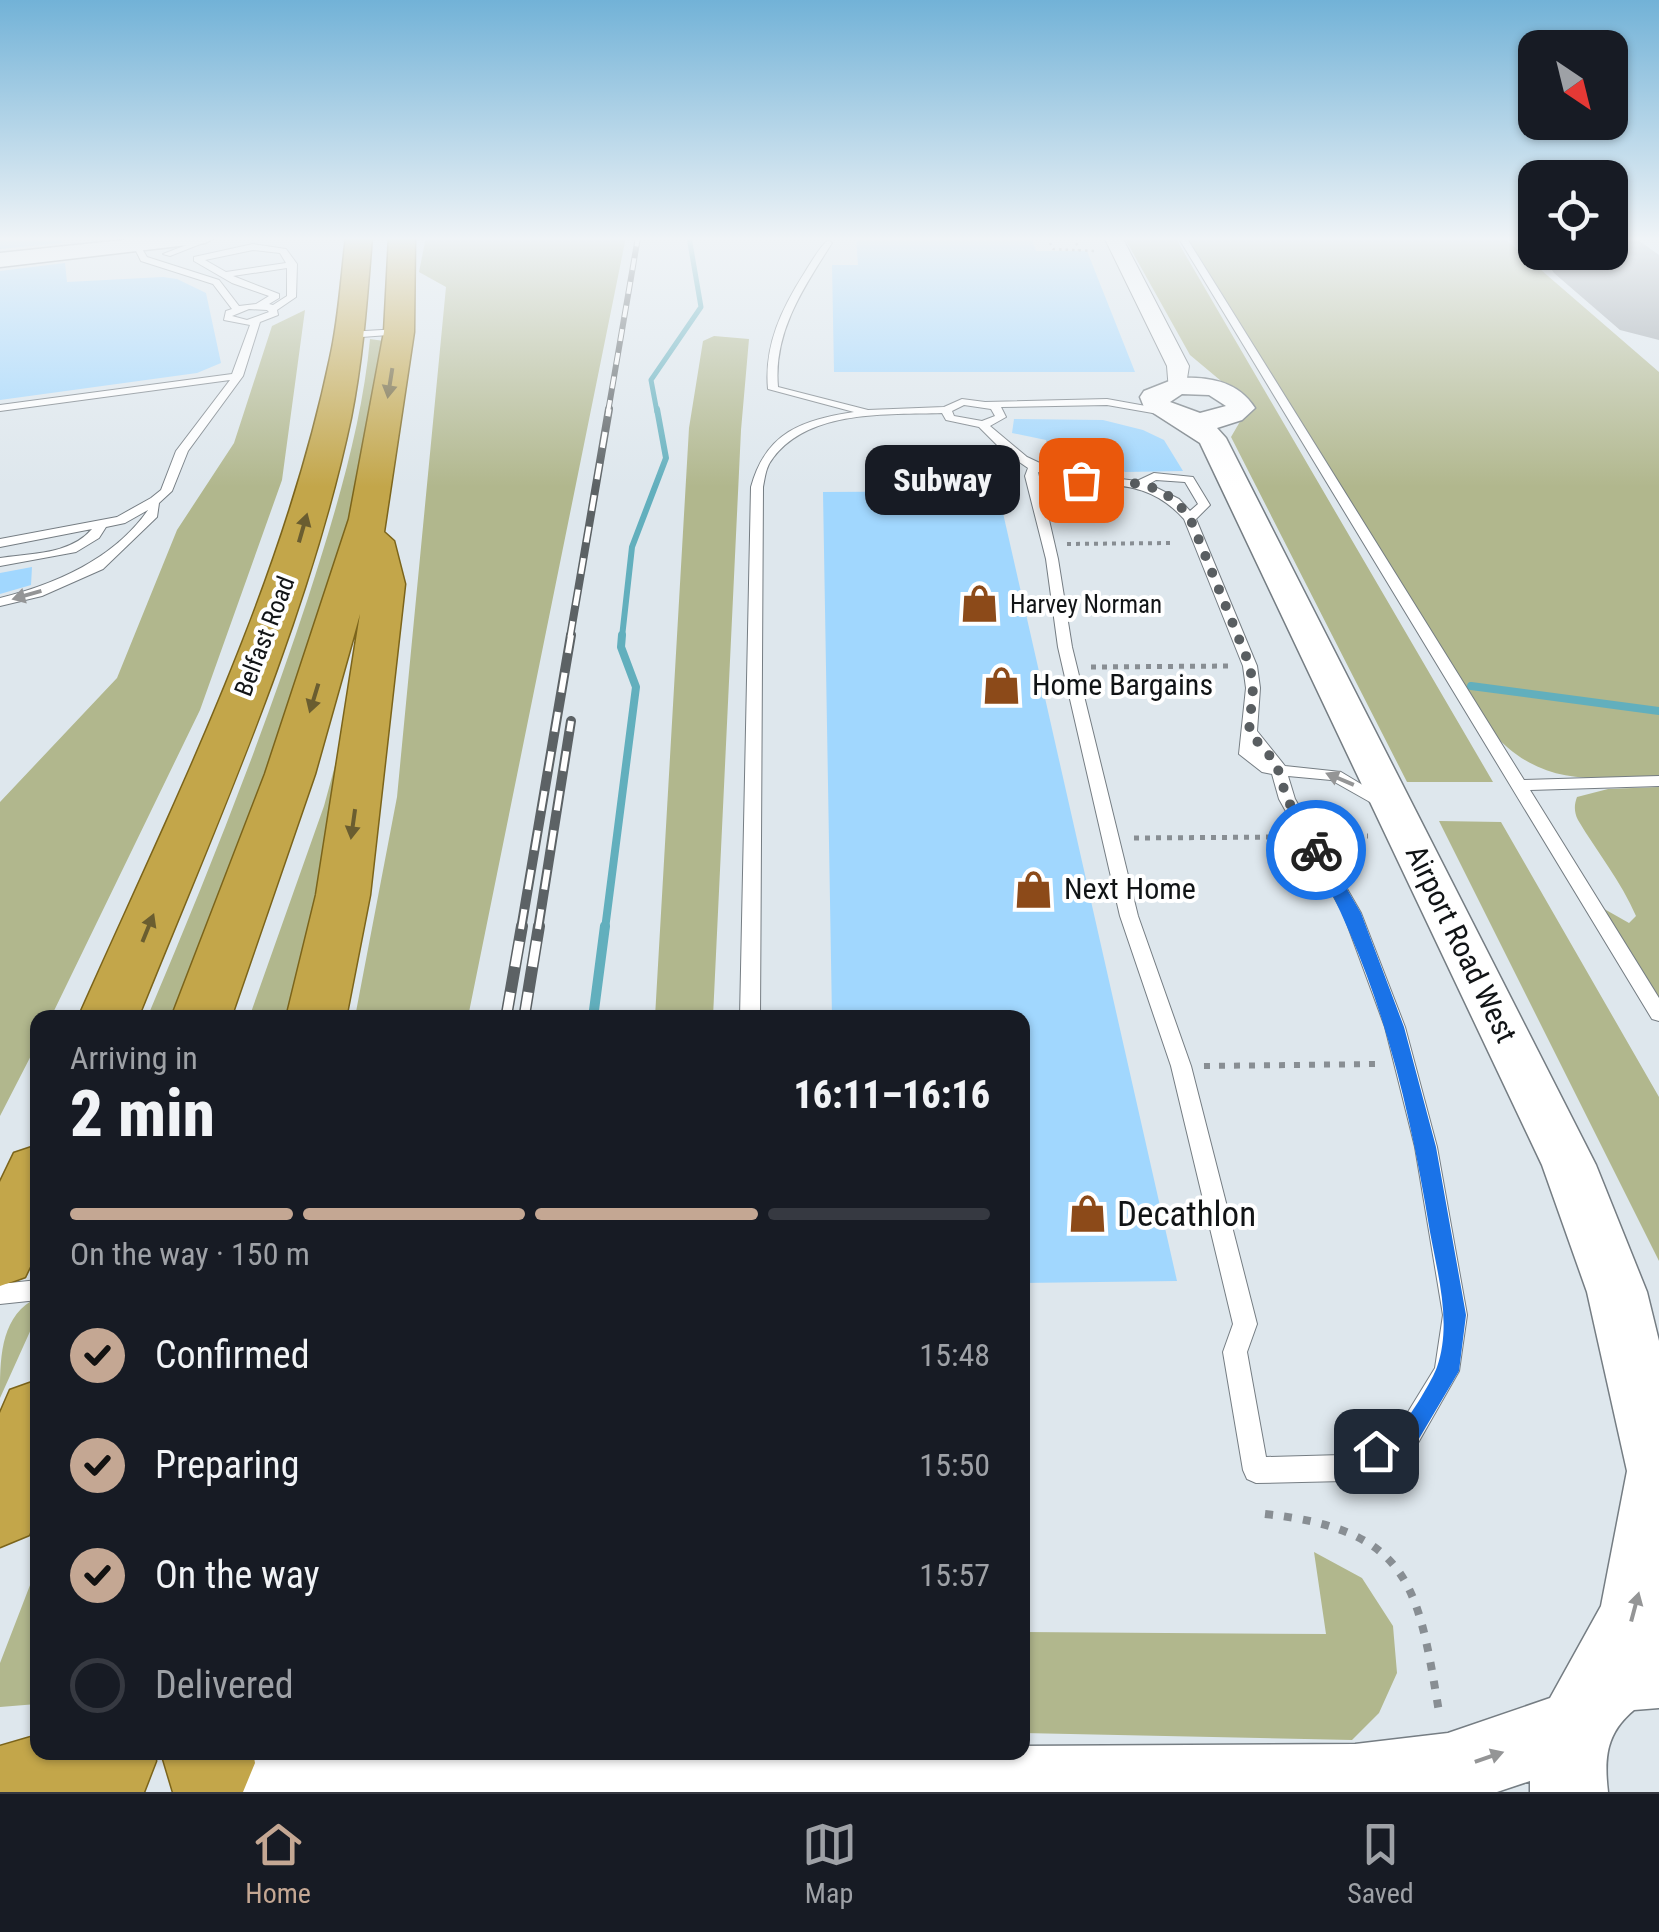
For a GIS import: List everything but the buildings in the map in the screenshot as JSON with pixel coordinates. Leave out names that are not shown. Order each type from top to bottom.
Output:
[{"type":"highway","name":"Belfast Road","points":[[111,1010],[182,845],[295,556],[333,420],[349,321]]},
{"type":"highway","points":[[204,1010],[290,774],[368,519],[398,321]]},
{"type":"highway","points":[[318,1010],[343,895],[363,758],[368,692],[380,632],[384,584],[368,519]]},
{"type":"highway","points":[[0,1255],[30,1190]]},
{"type":"highway","points":[[0,1506],[30,1436]]},
{"type":"highway","points":[[2,1792],[170,1768]]},
{"type":"street","points":[[1145,321],[1186,404]]},
{"type":"street","name":"Airport Road West","points":[[1216,389],[1240,402],[1241,408],[1186,404],[1216,389]]},
{"type":"street","name":"Airport Road West","points":[[1186,404],[1402,822],[1569,1165],[1618,1292],[1659,1471],[1635,1614],[1599,1722]]},
{"type":"street","points":[[170,1768],[352,1768],[522,1787],[598,1788],[1355,1782],[1448,1771],[1599,1722]]},
{"type":"lane","points":[[237,321],[260,321]]},
{"type":"lane","points":[[785,321],[775,344],[770,376],[773,389],[868,412]]},
{"type":"lane","points":[[1233,321],[1659,1014]]},
{"type":"lane","points":[[0,542],[121,520],[156,501],[166,491],[182,451],[238,376],[256,322]]},
{"type":"lane","points":[[348,335],[398,332]]},
{"type":"lane","points":[[0,408],[238,376]]},
{"type":"lane","points":[[750,1010],[757,487],[766,457],[792,436],[818,424],[868,412],[946,410],[962,402],[1186,404]]},
{"type":"lane","points":[[988,404],[1002,413],[1053,402]]},
{"type":"lane","points":[[1107,402],[1186,404]]},
{"type":"lane","points":[[946,410],[956,422],[983,424],[998,420],[1002,413]]},
{"type":"lane","points":[[983,424],[1014,456],[1034,467],[1081,480],[1142,483],[1177,500],[1190,518],[1250,666],[1253,688],[1245,746],[1287,799],[1352,913],[1395,1027],[1426,1147],[1455,1315],[1448,1371],[1409,1434],[1344,1468],[1256,1470],[1235,1352],[1246,1324],[1181,1066],[1145,969],[1111,838],[1070,667],[1049,544],[1031,476],[1034,467]]},
{"type":"lane","points":[[1142,483],[1154,476],[1189,479],[1204,505],[1190,518]]},
{"type":"lane","points":[[0,602],[51,588],[98,566],[130,532],[154,514],[156,501]]},
{"type":"lane","points":[[0,562],[80,548],[93,541],[102,524]]},
{"type":"lane","points":[[1249,732],[1278,770],[1287,799]]},
{"type":"lane","points":[[1259,766],[1335,775],[1402,822]]},
{"type":"lane","points":[[1522,786],[1659,782]]},
{"type":"lane","points":[[0,1294],[30,1291]]},
{"type":"path","points":[[1049,544],[1170,544]]},
{"type":"path","points":[[1070,667],[1250,666]]},
{"type":"path","points":[[1111,838],[1309,836],[1402,822]]},
{"type":"path","points":[[1181,1066],[1382,1064]]},
{"type":"path","points":[[1264,1514],[1315,1517],[1352,1528],[1380,1546],[1426,1631],[1448,1771]]},
{"type":"green space","points":[[283,321],[304,321],[282,480],[200,710],[54,1010],[30,1010],[30,1058],[0,1116],[0,802],[117,678],[177,530],[234,443],[272,326]]},
{"type":"green space","points":[[443,321],[609,321],[469,1010],[356,1010],[397,797]]},
{"type":"green space","points":[[1171,321],[1224,321],[1493,782],[1407,782],[1231,437],[1245,413],[1245,401],[1190,355]]},
{"type":"green space","points":[[1238,321],[1600,321],[1659,372],[1659,777],[1567,776],[1528,762],[1490,730]]},
{"type":"green space","points":[[714,336],[749,339],[741,430],[713,1010],[655,1010],[689,428],[703,341]]},
{"type":"green space","points":[[370,339],[384,341],[354,505],[264,788],[174,1010],[150,1010],[232,810],[308,598],[354,437]]},
{"type":"green space","points":[[346,725],[299,1010],[252,1010],[324,806]]},
{"type":"green space","points":[[1659,787],[1659,1001],[1599,906],[1629,923],[1636,916],[1575,809],[1577,797],[1608,789]]},
{"type":"green space","points":[[1439,821],[1501,822],[1659,1097],[1659,1261]]},
{"type":"green space","points":[[30,1302],[30,1332],[0,1398],[4,1343],[21,1309]]},
{"type":"green space","points":[[1314,1552],[1362,1578],[1393,1626],[1397,1673],[1379,1713],[1352,1740],[1030,1733],[1030,1632],[1326,1634]]},
{"type":"green space","points":[[30,1585],[30,1705],[0,1707],[0,1663]]},
{"type":"waterway","points":[[657,412],[651,380],[692,321]]},
{"type":"waterway","points":[[622,637],[632,547],[666,458],[657,409]]},
{"type":"waterway","points":[[605,929],[636,687],[621,647],[622,635]]},
{"type":"waterway","points":[[1471,686],[1659,711]]},
{"type":"waterway","points":[[594,1010],[605,926]]},
{"type":"railway","points":[[608,412],[624,321]]},
{"type":"railway","points":[[570,637],[609,409]]},
{"type":"railway","points":[[521,929],[571,635]]},
{"type":"railway","points":[[538,929],[571,721]]},
{"type":"railway","points":[[507,1010],[522,926]]},
{"type":"railway","points":[[525,1010],[539,926]]},
{"type":"way so far","points":[[1081,480],[1142,483],[1177,500],[1190,518],[1250,666],[1253,688],[1249,732],[1276,763],[1287,799],[1316,850]]},
{"type":"place","name":"Subway","points":[[1081,480]]},
{"type":"place","name":"Harvey Norman","points":[[980,604]]},
{"type":"place","name":"Home Bargains","points":[[1002,685]]},
{"type":"place","name":"Next Home","points":[[1034,889]]},
{"type":"place","name":"Decathlon","points":[[1087,1214]]},
{"type":"route","points":[[1316,850],[1352,913],[1395,1027],[1434,1184],[1455,1315],[1448,1371],[1409,1434],[1376,1451]]}]
